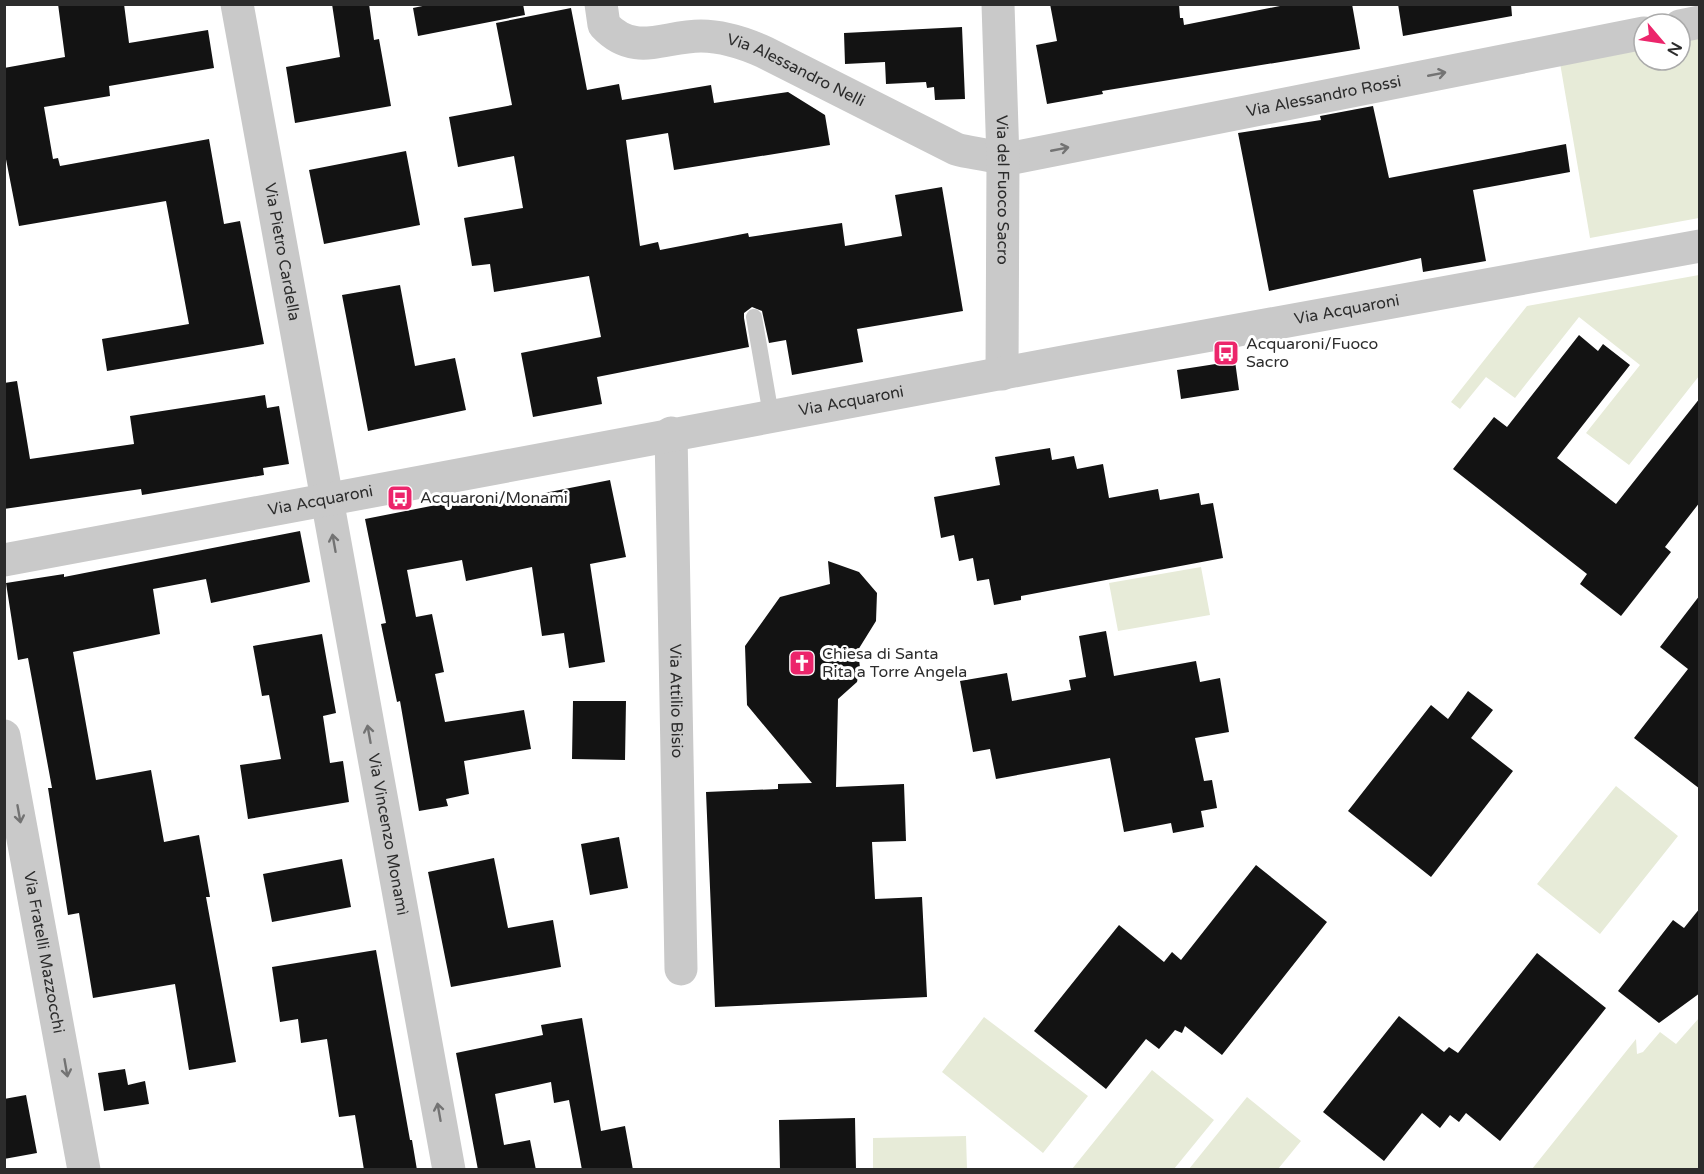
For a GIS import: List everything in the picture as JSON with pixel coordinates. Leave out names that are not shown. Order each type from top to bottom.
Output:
[{"type":"street","name":"Via Pietro Cardella","points":[[237,4],[326,500]]},
{"type":"street","name":"Via Alessandro Nelli","points":[[601,4],[604,25],[624,41],[640,45],[698,36],[734,40],[764,52],[956,149],[977,155],[989,154],[1002,160]]},
{"type":"street","name":"Via del Fuoco Sacro","points":[[998,4],[1002,160],[1002,374]]},
{"type":"street","name":"Via Alessandro Rossi","points":[[1002,160],[1632,35]]},
{"type":"street","name":"Via Acquaroni","points":[[4,560],[466,475],[671,433],[1700,246]]},
{"type":"street","name":"Via Attilio Bisio","points":[[671,433],[681,969]]},
{"type":"street","name":"Via Vincenzo Monamì","points":[[326,500],[449,1170]]},
{"type":"street","name":"Via Fratelli Mazzocchi","points":[[4,736],[84,1170]]},
{"type":"lane","points":[[754,317],[771,415]]},
{"type":"green space","points":[[1699,38],[1699,218],[1590,238],[1560,63],[1632,50],[1632,72],[1692,72],[1692,39]]},
{"type":"green space","points":[[1699,275],[1699,376],[1629,465],[1586,433],[1640,365],[1579,317],[1515,398],[1486,377],[1460,409],[1451,402],[1527,306]]},
{"type":"green space","points":[[1201,567],[1210,615],[1118,631],[1109,583]]},
{"type":"green space","points":[[1616,786],[1678,836],[1600,934],[1537,884]]},
{"type":"green space","points":[[984,1017],[1088,1096],[1043,1153],[942,1072]]},
{"type":"green space","points":[[1699,1018],[1699,1169],[1532,1169],[1636,1039],[1637,1054],[1643,1052],[1660,1032],[1676,1044]]},
{"type":"green space","points":[[1152,1070],[1214,1120],[1174,1169],[1072,1169]]},
{"type":"green space","points":[[1247,1097],[1301,1141],[1278,1169],[1189,1169]]},
{"type":"green space","points":[[966,1136],[967,1169],[873,1169],[873,1138]]},
{"type":"building","points":[[58,4],[124,4],[129,43],[208,30],[214,68],[109,86],[110,96],[44,107],[53,159],[58,158],[60,166],[209,139],[224,224],[240,221],[264,344],[107,371],[102,339],[189,324],[166,201],[19,226],[4,149],[4,68],[65,57]]},
{"type":"building","points":[[332,4],[369,4],[374,40],[379,39],[391,106],[295,123],[286,67],[340,57]]},
{"type":"building","points":[[432,4],[523,4],[525,15],[418,36],[413,8]]},
{"type":"building","points":[[1050,4],[1179,4],[1180,18],[1183,18],[1184,25],[1290,4],[1352,4],[1360,49],[1102,91],[1103,94],[1047,104],[1036,45],[1057,41]]},
{"type":"building","points":[[1398,4],[1511,4],[1512,16],[1403,36]]},
{"type":"building","points":[[571,8],[587,90],[619,84],[622,100],[711,85],[714,103],[788,92],[825,115],[830,145],[674,170],[668,133],[626,140],[640,246],[658,242],[660,250],[748,233],[749,237],[842,223],[845,246],[902,236],[895,195],[942,187],[963,311],[857,329],[863,362],[792,375],[786,340],[769,343],[762,311],[752,307],[744,313],[749,347],[597,377],[602,404],[533,417],[521,353],[601,337],[589,276],[494,292],[490,264],[472,266],[464,218],[523,208],[514,156],[458,167],[449,117],[512,105],[496,23]]},
{"type":"building","points":[[962,27],[965,99],[935,100],[934,87],[927,88],[926,82],[886,84],[885,62],[845,64],[844,33]]},
{"type":"building","points":[[1373,106],[1389,178],[1566,144],[1570,172],[1473,190],[1486,261],[1423,272],[1421,258],[1269,291],[1238,133],[1321,120],[1320,116]]},
{"type":"building","points":[[406,151],[420,225],[324,244],[309,170]]},
{"type":"building","points":[[400,285],[415,366],[455,358],[466,410],[368,431],[342,295]]},
{"type":"building","points":[[1579,335],[1598,351],[1603,344],[1630,365],[1557,458],[1616,504],[1700,398],[1700,502],[1665,547],[1671,552],[1621,616],[1580,584],[1587,574],[1453,469],[1494,417],[1507,427]]},
{"type":"building","points":[[1235,361],[1239,390],[1181,399],[1177,370]]},
{"type":"building","points":[[17,381],[30,459],[134,444],[130,416],[265,395],[267,408],[279,406],[289,464],[263,468],[264,475],[142,495],[141,489],[4,509],[4,383]]},
{"type":"building","points":[[1050,448],[1052,460],[1074,456],[1077,469],[1103,464],[1109,498],[1158,489],[1160,500],[1199,493],[1201,505],[1213,503],[1223,558],[1021,596],[1021,600],[994,605],[989,579],[977,581],[973,558],[959,561],[954,535],[941,538],[934,497],[1000,485],[995,457]]},
{"type":"building","points":[[610,480],[626,557],[590,564],[605,662],[569,668],[564,633],[542,636],[532,567],[466,581],[462,560],[407,570],[416,617],[432,614],[444,672],[435,674],[445,722],[524,710],[531,749],[464,761],[469,794],[446,799],[448,806],[419,811],[400,701],[397,702],[381,624],[386,623],[365,519],[487,495],[489,504]]},
{"type":"building","points":[[300,531],[310,582],[211,603],[206,579],[153,589],[160,634],[73,652],[96,780],[151,770],[164,842],[199,835],[210,897],[206,897],[236,1062],[189,1070],[175,984],[93,998],[79,913],[68,915],[48,788],[52,788],[28,658],[18,660],[6,583],[64,574],[64,577]]},
{"type":"building","points":[[828,561],[859,572],[877,593],[876,621],[858,650],[860,668],[857,682],[838,699],[836,787],[904,784],[906,841],[872,842],[875,899],[922,897],[927,997],[715,1007],[706,792],[778,789],[778,784],[812,783],[747,705],[745,646],[780,597],[830,584]]},
{"type":"building","points":[[1700,595],[1700,789],[1634,738],[1688,669],[1660,647]]},
{"type":"building","points":[[1106,631],[1114,676],[1196,661],[1200,682],[1220,678],[1229,732],[1195,738],[1204,781],[1212,780],[1217,808],[1201,811],[1204,827],[1173,833],[1171,823],[1124,832],[1110,758],[996,779],[990,749],[973,752],[960,681],[1007,673],[1012,701],[1071,690],[1069,680],[1086,677],[1079,636]]},
{"type":"building","points":[[322,634],[336,713],[323,716],[330,763],[343,761],[349,802],[248,819],[240,765],[281,759],[269,695],[262,696],[253,646]]},
{"type":"building","points":[[1468,691],[1493,710],[1471,738],[1513,771],[1431,877],[1348,811],[1431,705],[1448,719]]},
{"type":"building","points":[[573,701],[626,701],[625,760],[572,759]]},
{"type":"building","points":[[619,837],[628,888],[590,895],[581,844]]},
{"type":"building","points":[[494,858],[508,928],[553,920],[561,967],[451,987],[428,872]]},
{"type":"building","points":[[342,859],[351,907],[272,922],[263,874]]},
{"type":"building","points":[[1256,865],[1327,922],[1222,1055],[1185,1026],[1182,1033],[1175,1030],[1159,1049],[1146,1039],[1106,1089],[1034,1031],[1119,925],[1164,962],[1172,952],[1181,960]]},
{"type":"building","points":[[1700,908],[1700,993],[1659,1023],[1618,991],[1673,920],[1684,928]]},
{"type":"building","points":[[376,950],[417,1170],[364,1170],[355,1115],[339,1117],[327,1039],[301,1043],[298,1019],[280,1022],[272,967]]},
{"type":"building","points":[[1537,953],[1606,1008],[1500,1141],[1466,1113],[1459,1122],[1450,1115],[1440,1128],[1422,1113],[1384,1161],[1323,1112],[1399,1016],[1444,1052],[1449,1047],[1458,1053]]},
{"type":"building","points":[[582,1018],[601,1131],[625,1126],[633,1170],[582,1170],[569,1100],[554,1103],[551,1082],[495,1094],[504,1145],[530,1140],[536,1170],[478,1170],[456,1053],[543,1035],[541,1025]]},
{"type":"building","points":[[125,1069],[128,1085],[145,1081],[149,1104],[104,1111],[98,1073]]},
{"type":"building","points":[[26,1095],[37,1153],[4,1159],[4,1099]]},
{"type":"building","points":[[855,1118],[856,1170],[780,1170],[779,1120]]},
{"type":"place","name":"Acquaroni/Fuoco Sacro","points":[[1226,353]]},
{"type":"place","name":"Acquaroni/Monami","points":[[400,498]]},
{"type":"place","name":"Chiesa di Santa Rita a Torre Angela","points":[[802,663]]}]
